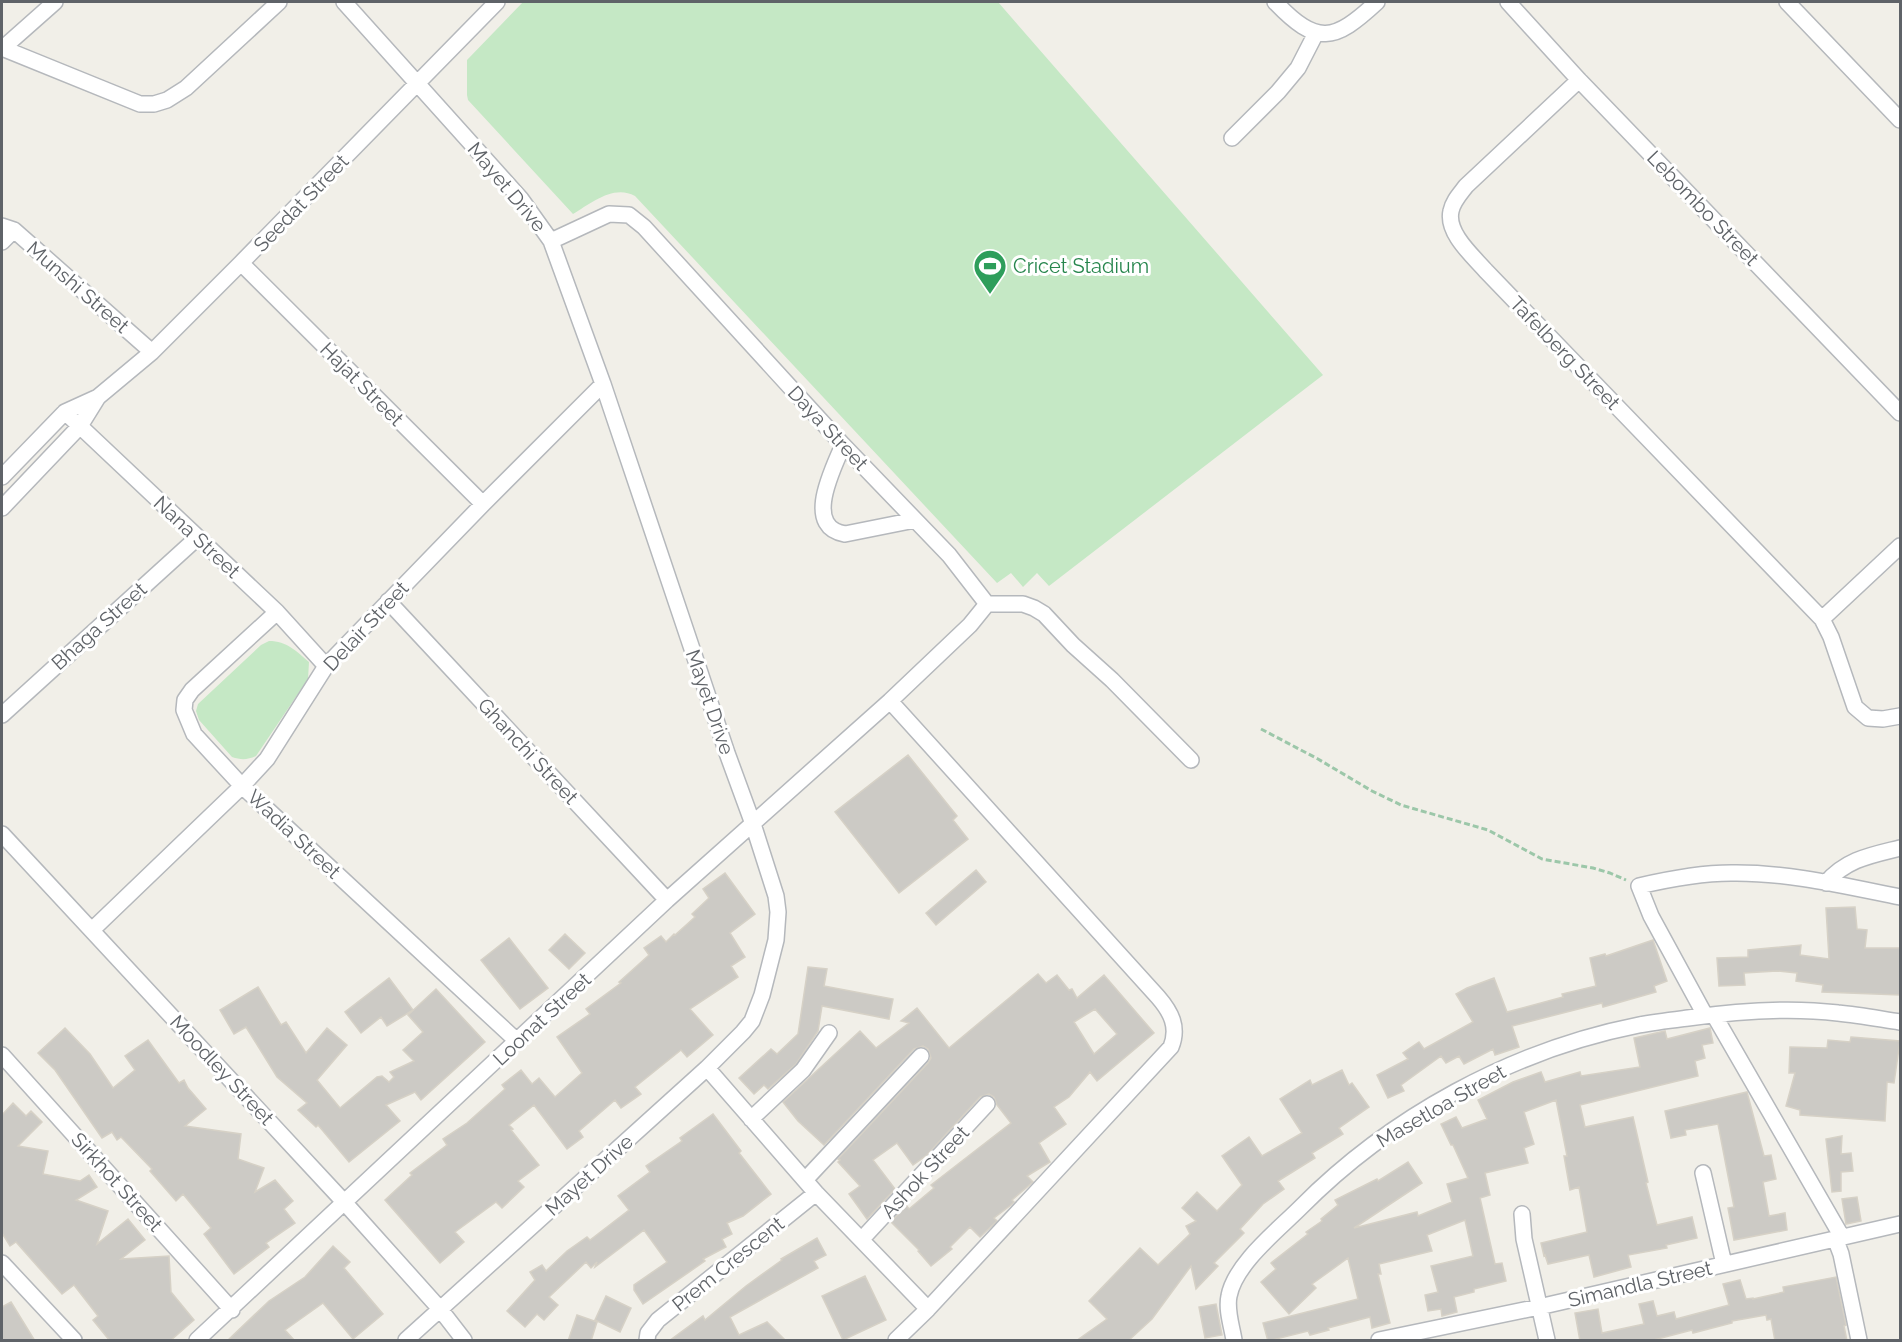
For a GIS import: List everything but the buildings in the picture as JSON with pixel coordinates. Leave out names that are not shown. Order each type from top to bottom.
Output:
[{"type":"street","points":[[54,2],[2,48],[140,104],[154,104],[167,100],[186,88],[279,2]]},
{"type":"street","name":"Mayet Drive","points":[[344,2],[521,199],[551,241],[603,384],[753,824],[776,896],[778,912],[776,940],[762,995],[752,1021],[707,1068],[406,1341]]},
{"type":"street","name":"Seedat Street","points":[[2,477],[65,412],[98,397],[152,352],[497,2]]},
{"type":"street","points":[[1275,2],[1291,19],[1323,33],[1344,28],[1356,21],[1377,2]]},
{"type":"street","name":"Lebombo Street","points":[[1508,2],[1579,80],[1900,413]]},
{"type":"street","points":[[1786,2],[1900,120]]},
{"type":"street","points":[[1232,138],[1278,92],[1323,33]]},
{"type":"street","name":"Tafelberg Street","points":[[1579,80],[1466,186],[1451,211],[1450,218],[1455,232],[1486,271],[1822,619]]},
{"type":"street","name":"Daya Street","points":[[551,241],[609,214],[629,215],[644,227],[843,446],[949,555],[987,604]]},
{"type":"street","points":[[2,242],[8,228]]},
{"type":"street","name":"Munshi Street","points":[[8,228],[152,352]]},
{"type":"street","name":"Hajat Street","points":[[242,263],[483,504]]},
{"type":"street","name":"Delair Street","points":[[92,930],[242,786],[267,759],[326,666],[603,384]]},
{"type":"street","name":"Seedat Street","points":[[2,508],[80,426],[98,397]]},
{"type":"street","name":"Nana Street","points":[[65,412],[277,612],[326,666]]},
{"type":"street","points":[[843,446],[829,478],[823,500],[822,508],[827,522],[835,530],[845,534],[915,520]]},
{"type":"street","name":"Bhaga Street","points":[[2,715],[197,538]]},
{"type":"street","points":[[1900,546],[1822,619],[1831,637],[1851,701],[1855,707],[1868,718],[1883,719],[1900,716]]},
{"type":"street","name":"Ghanchi Street","points":[[388,601],[668,900]]},
{"type":"street","points":[[896,1341],[1171,1047],[1175,1029],[1168,1009],[1158,997],[890,701],[970,625],[987,604],[1023,604],[1044,614],[1191,760]]},
{"type":"street","name":"Wadia Street","points":[[277,612],[192,690],[185,700],[184,710],[194,734],[242,786],[518,1042]]},
{"type":"street","name":"Loonat Street","points":[[197,1341],[668,900],[890,701]]},
{"type":"street","name":"Moodley Street","points":[[2,834],[345,1203],[440,1309],[464,1341]]},
{"type":"street","points":[[1826,883],[1846,864],[1900,848]]},
{"type":"street","points":[[1859,1341],[1839,1238],[1651,916],[1639,886],[1665,880],[1729,873],[1758,873],[1900,897]]},
{"type":"street","name":"Masetloa Street","points":[[1234,1341],[1228,1297],[1240,1271],[1317,1191],[1354,1158],[1398,1128],[1497,1070],[1583,1039],[1638,1025],[1709,1015],[1786,1011],[1836,1012],[1900,1022]]},
{"type":"street","points":[[752,1119],[802,1070],[829,1033]]},
{"type":"street","name":"Sirkhot Street","points":[[2,1055],[232,1310]]},
{"type":"street","points":[[805,1180],[921,1056]]},
{"type":"street","points":[[707,1068],[816,1193],[928,1309]]},
{"type":"street","name":"Ashok Street","points":[[862,1239],[987,1104]]},
{"type":"street","points":[[1702,1173],[1724,1264]]},
{"type":"street","name":"Prem Crescent","points":[[647,1341],[648,1333],[658,1320],[816,1193]]},
{"type":"street","points":[[1522,1214],[1524,1239],[1546,1341]]},
{"type":"street","name":"Simandla Street","points":[[1379,1341],[1408,1337],[1900,1224]]},
{"type":"street","points":[[2,1263],[74,1341]]},
{"type":"path","points":[[1261,729],[1401,805],[1488,830],[1542,859],[1610,873],[1639,886]]},
{"type":"green space","name":"Cricet Stadium","points":[[523,2],[998,2],[1323,375],[1049,586],[1037,573],[1023,587],[1011,573],[997,583],[635,196],[619,192],[603,196],[573,214],[468,100],[467,60]]},
{"type":"green space","points":[[269,641],[286,645],[309,662],[308,679],[256,756],[238,759],[232,757],[199,720],[196,711],[198,704],[261,645]]},
{"type":"place","name":"Cricet Stadium","points":[[990,295]]}]
